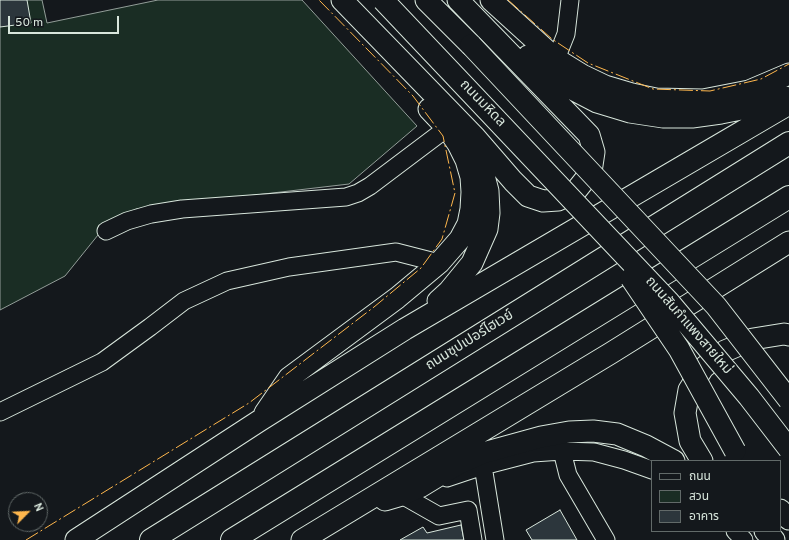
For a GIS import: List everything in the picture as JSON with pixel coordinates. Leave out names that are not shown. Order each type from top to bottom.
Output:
[{"type":"highway","name":"ถนนซุปเปอร์ไฮเวย์","points":[[151,540],[789,143]]},
{"type":"highway","points":[[232,540],[789,197]]},
{"type":"main road","points":[[342,0],[475,137],[512,181],[528,196],[542,201],[558,200],[575,192],[591,172],[594,152],[589,135],[459,0]]},
{"type":"main road","name":"ถนนมหิดล","points":[[383,0],[581,208]]},
{"type":"main road","points":[[426,0],[471,45],[716,306],[789,378]]},
{"type":"main road","points":[[459,0],[551,74],[572,89],[597,102],[630,112],[663,117],[692,117],[762,105],[789,96]]},
{"type":"main road","points":[[491,0],[556,59],[582,75],[605,86],[632,94],[656,99],[680,101],[703,100],[749,91],[789,74]]},
{"type":"main road","points":[[259,421],[289,378],[391,302],[439,263],[460,239],[468,224],[472,192],[471,177],[466,160],[458,144],[447,128],[380,55],[362,21]]},
{"type":"main road","points":[[405,329],[449,291],[472,263],[480,248],[487,229],[489,213],[488,191],[483,172],[475,153],[464,135],[423,84]]},
{"type":"main road","points":[[76,540],[259,421],[405,329],[789,104]]},
{"type":"main road","points":[[581,208],[647,300],[679,349],[718,422],[741,460]]},
{"type":"main road","name":"ถนนสันกำแพงสายใหม่","points":[[581,208],[669,302],[749,397],[789,449]]},
{"type":"main road","points":[[302,540],[611,353],[789,242]]},
{"type":"main road","points":[[756,262],[789,246]]},
{"type":"main road","points":[[716,306],[789,400]]},
{"type":"main road","points":[[701,460],[690,441],[685,413],[689,390],[703,368],[725,351],[753,339],[784,334],[789,335]]},
{"type":"main road","points":[[352,509],[411,491],[456,465],[483,453],[541,437],[569,432],[594,431],[617,434],[646,446],[672,460]]},
{"type":"main road","points":[[781,511],[789,519]]},
{"type":"main road","points":[[766,532],[774,540]]},
{"type":"street","points":[[556,59],[566,34],[570,0]]},
{"type":"street","points":[[106,231],[127,221],[151,214],[182,209],[346,196],[358,193],[370,186],[447,128]]},
{"type":"street","points":[[0,412],[102,362],[184,301],[227,281],[289,267],[396,252],[439,263]]},
{"type":"street","points":[[562,451],[568,474],[606,540]]},
{"type":"street","points":[[473,540],[468,510],[439,516],[411,491],[483,466],[533,454],[562,451],[594,452],[624,460],[651,470]]},
{"type":"street","points":[[483,466],[495,540]]},
{"type":"street","points":[[736,532],[744,540]]},
{"type":"green space","points":[[0,0],[42,0],[47,23],[158,0],[302,0],[417,126],[349,184],[136,209],[98,235],[65,276],[0,310]]},
{"type":"building","points":[[0,0],[27,0],[31,23],[0,27]]},
{"type":"building","points":[[560,510],[577,540],[532,540],[526,530]]},
{"type":"building","points":[[461,525],[464,540],[400,540],[423,527],[427,533]]},
{"type":"power","points":[[26,540],[249,403],[374,307],[421,268],[442,239],[455,193],[443,136],[413,96],[319,0]]},
{"type":"power","points":[[508,0],[552,39],[588,63],[653,89],[710,91],[761,79],[789,64]]}]
